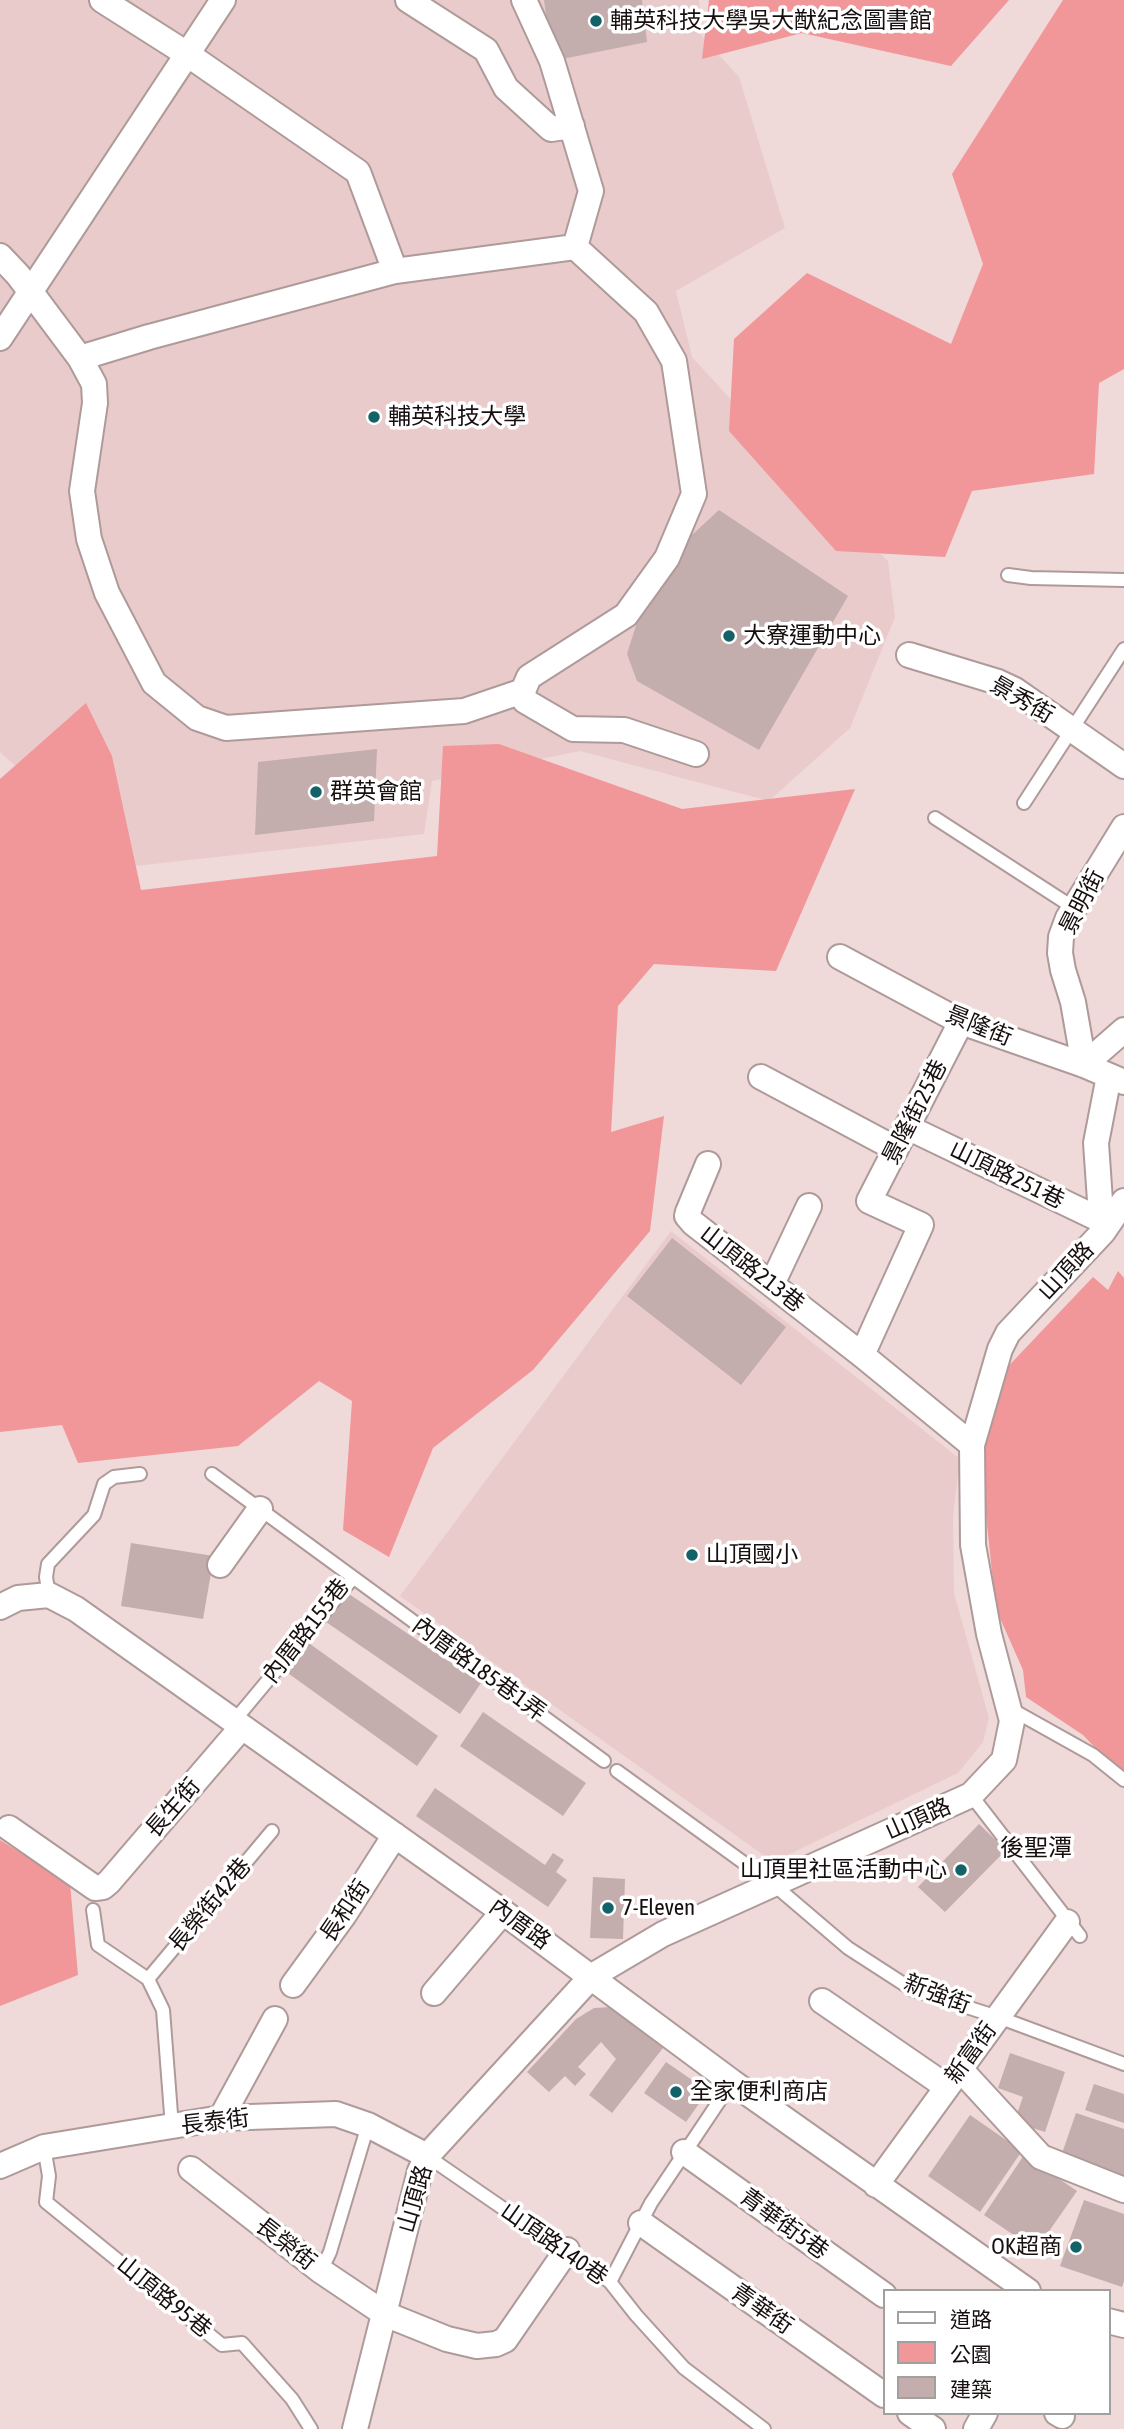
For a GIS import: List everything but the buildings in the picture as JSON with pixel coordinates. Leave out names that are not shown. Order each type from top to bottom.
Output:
[{"type":"street","points":[[102,0],[187,54],[358,172],[395,271]]},
{"type":"street","points":[[0,338],[223,0]]},
{"type":"street","points":[[408,0],[486,50],[506,88],[551,129],[572,127]]},
{"type":"street","points":[[524,0],[552,61],[591,191],[575,247]]},
{"type":"street","points":[[80,358],[395,271],[575,247]]},
{"type":"street","points":[[575,247],[646,312],[674,361],[694,494],[667,558],[626,615],[529,677],[523,691],[525,701],[573,729],[624,730],[696,754]]},
{"type":"street","points":[[0,256],[80,358],[94,384],[95,403],[82,491],[93,550],[107,593],[154,683],[197,718],[226,728],[464,710],[523,691]]},
{"type":"street","name":"景秀街","points":[[909,655],[998,682],[1015,690],[1124,766]]},
{"type":"street","name":"景明街","points":[[1084,1065],[1073,1002],[1060,953],[1061,937],[1074,908],[1124,827]]},
{"type":"street","name":"景隆街","points":[[840,957],[961,1022],[1117,1079]]},
{"type":"street","name":"景隆街25巷","points":[[862,1355],[922,1225],[869,1201],[961,1022]]},
{"type":"street","points":[[1084,1065],[1124,1030]]},
{"type":"street","name":"山頂路251巷","points":[[761,1077],[1107,1223]]},
{"type":"street","points":[[1107,1223],[1100,1201],[1096,1143],[1117,1079]]},
{"type":"street","name":"山頂路213巷","points":[[708,1164],[687,1216],[693,1223],[972,1445]]},
{"type":"street","name":"山頂路","points":[[355,2429],[420,2171],[427,2157],[592,1976],[663,1934],[971,1795],[1004,1760],[1012,1721],[989,1634],[973,1545],[972,1445],[1000,1349],[1008,1333],[1103,1232],[1124,1201]]},
{"type":"street","points":[[772,1284],[809,1206]]},
{"type":"street","points":[[220,1565],[260,1509]]},
{"type":"street","points":[[0,1606],[18,1598],[49,1595]]},
{"type":"street","name":"內厝路","points":[[49,1595],[76,1609],[395,1835],[592,1976],[732,2082],[1025,2289]]},
{"type":"street","name":"長生街","points":[[9,1828],[95,1888],[103,1887],[238,1724]]},
{"type":"street","name":"長和街","points":[[293,1985],[344,1915],[395,1835]]},
{"type":"street","points":[[435,1993],[503,1912]]},
{"type":"street","name":"新富街","points":[[876,2185],[998,2017],[1073,1929]]},
{"type":"street","points":[[822,2001],[954,2078],[1041,2157],[1124,2190]]},
{"type":"street","points":[[221,2118],[275,2019]]},
{"type":"street","name":"長泰街","points":[[0,2166],[44,2147],[221,2118],[337,2115],[368,2125],[427,2157]]},
{"type":"street","name":"青華街5巷","points":[[684,2152],[883,2294]]},
{"type":"street","name":"長榮街","points":[[191,2169],[320,2271],[385,2314],[447,2339],[477,2346],[505,2340],[567,2250]]},
{"type":"street","name":"青華街","points":[[641,2224],[883,2394]]},
{"type":"street","points":[[913,2415],[933,2429]]},
{"type":"lane","points":[[1008,575],[1124,580]]},
{"type":"lane","points":[[1024,803],[1124,649]]},
{"type":"lane","points":[[936,818],[1074,908]]},
{"type":"lane","points":[[49,1595],[46,1577],[48,1564],[94,1515],[104,1484],[114,1477],[141,1474]]},
{"type":"lane","name":"內厝路155巷","points":[[212,1474],[353,1578],[238,1724]]},
{"type":"lane","name":"內厝路185巷1弄","points":[[353,1578],[604,1761]]},
{"type":"lane","points":[[1008,1708],[1093,1755],[1124,1780]]},
{"type":"lane","name":"新強街","points":[[617,1771],[773,1884],[848,1948],[913,1990],[998,2017],[1124,2064]]},
{"type":"lane","points":[[971,1795],[1073,1929]]},
{"type":"lane","name":"長榮街42巷","points":[[148,1979],[272,1831]]},
{"type":"lane","points":[[93,1910],[98,1945],[148,1979],[163,2010],[172,2127]]},
{"type":"lane","points":[[610,2282],[684,2152],[732,2082]]},
{"type":"lane","points":[[320,2271],[330,2252],[368,2125]]},
{"type":"lane","name":"山頂路95巷","points":[[44,2147],[49,2176],[46,2202],[222,2345],[242,2343],[292,2399],[312,2429]]},
{"type":"lane","name":"山頂路140巷","points":[[427,2157],[567,2250],[610,2282],[684,2368],[764,2429]]},
{"type":"shaded area","name":"輔英科技大學","points":[[0,0],[699,0],[701,35],[739,77],[785,228],[676,291],[692,357],[803,478],[888,561],[895,617],[850,728],[769,801],[580,751],[432,781],[424,834],[126,867],[0,752]]},
{"type":"shaded area","name":"山頂國小","points":[[671,1231],[960,1459],[953,1516],[954,1593],[989,1718],[983,1742],[958,1773],[773,1862],[400,1596]]},
{"type":"green space","points":[[709,0],[1009,0],[951,66],[802,33],[702,59]]},
{"type":"green space","points":[[1063,0],[1124,0],[1124,369],[1099,383],[1094,474],[972,491],[945,557],[836,551],[729,431],[734,339],[807,273],[951,344],[983,264],[952,174]]},
{"type":"green space","points":[[86,703],[112,756],[141,890],[437,856],[443,746],[499,744],[682,809],[855,789],[776,971],[654,964],[618,1006],[611,1132],[664,1116],[650,1231],[533,1370],[433,1448],[389,1557],[343,1530],[352,1401],[319,1381],[238,1446],[78,1463],[62,1425],[0,1432],[0,779]]},
{"type":"green space","points":[[1118,1271],[1124,1278],[1124,1778],[1083,1735],[1026,1697],[1023,1670],[996,1609],[979,1450],[999,1376],[1093,1277],[1108,1290]]},
{"type":"green space","points":[[0,1840],[70,1883],[78,1975],[0,2006]]},
{"type":"place","name":"輔英科技大學吳大猷紀念圖書館","points":[[596,21]]},
{"type":"place","name":"輔英科技大學","points":[[374,417]]},
{"type":"place","name":"大寮運動中心","points":[[729,636]]},
{"type":"place","name":"群英會館","points":[[316,792]]},
{"type":"place","name":"山頂國小","points":[[692,1555]]},
{"type":"place","name":"山頂里社區活動中心","points":[[961,1870]]},
{"type":"place","name":"7-Eleven","points":[[608,1908]]},
{"type":"place","name":"全家便利商店","points":[[676,2092]]},
{"type":"place","name":"OK超商","points":[[1076,2247]]},
{"type":"district","name":"後聖潭","points":[[1036,1848]]}]
